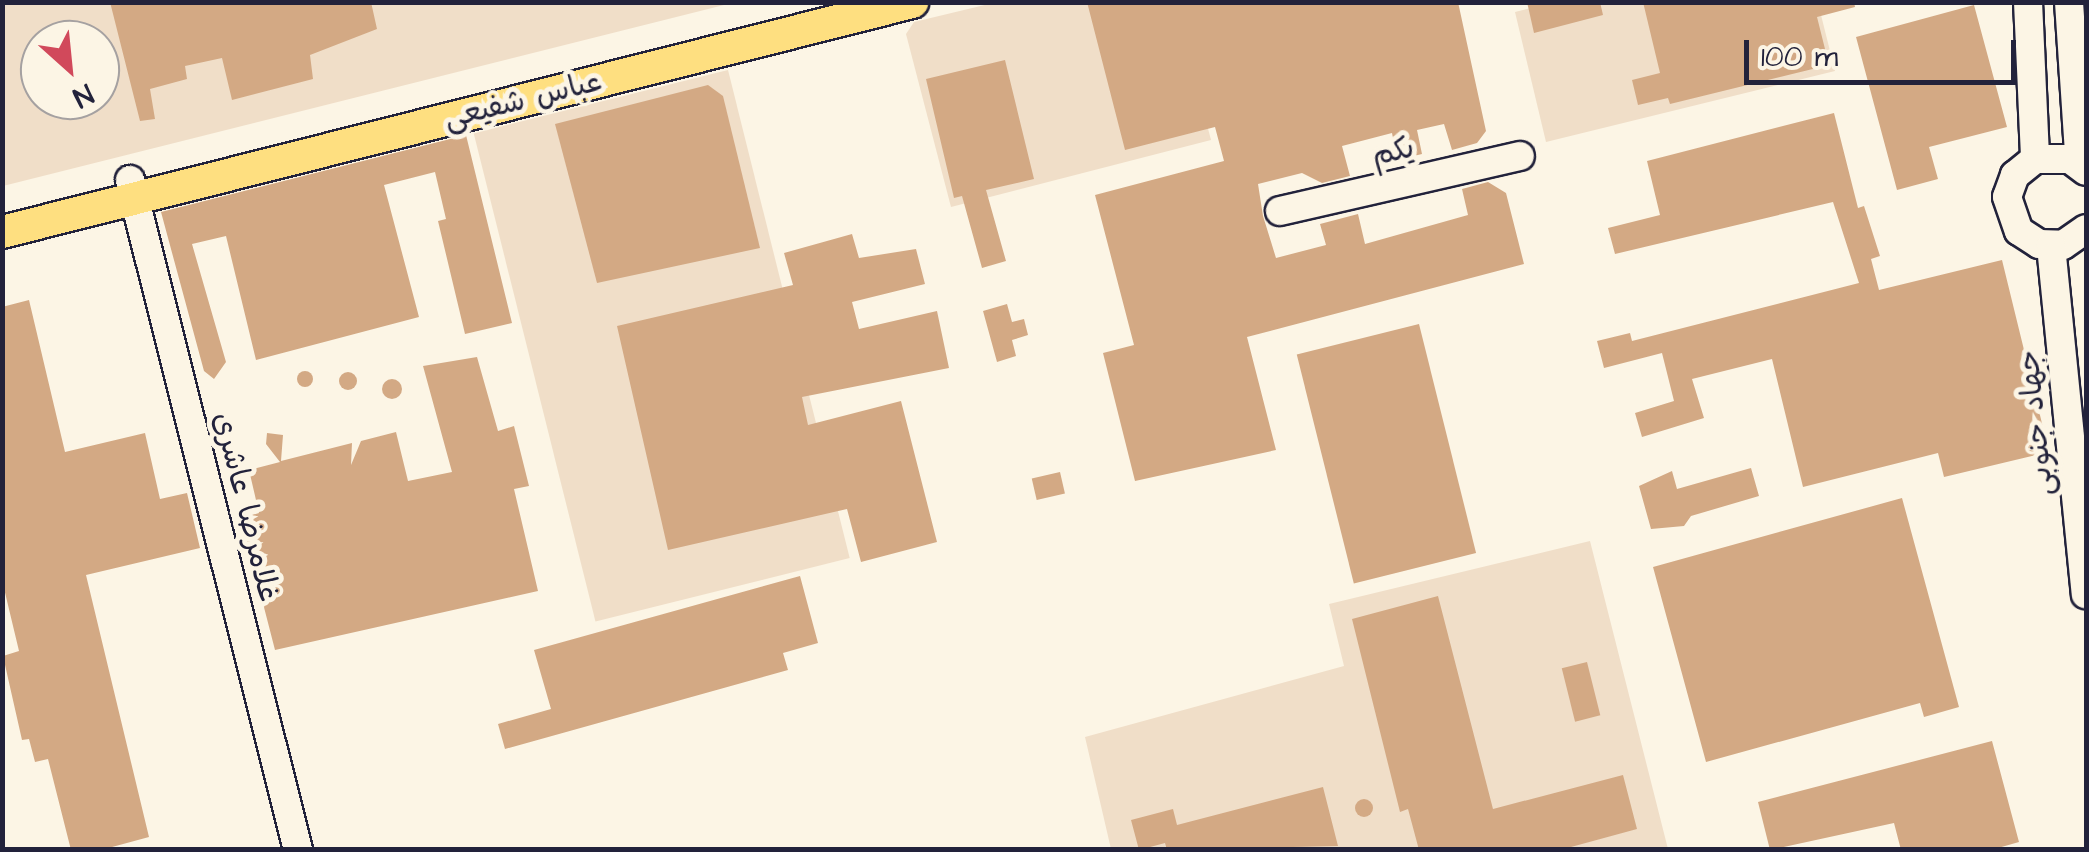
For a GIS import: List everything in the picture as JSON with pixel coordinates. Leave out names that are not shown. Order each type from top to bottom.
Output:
[{"type":"main road","name":"عباس شفیعی","points":[[132,189],[836,2]]},
{"type":"main road","name":"عباس شفیعی","points":[[132,189],[912,2]]},
{"type":"main road","points":[[2,213],[132,189]]},
{"type":"main road","points":[[2,232],[132,189]]},
{"type":"street","points":[[2028,2],[2034,159]]},
{"type":"street","points":[[2069,2],[2083,169],[2052,155],[2034,159],[2015,175],[2008,210],[2018,231],[2051,246],[2086,228]]},
{"type":"street","name":"یکم","points":[[1280,211],[1520,156]]},
{"type":"street","name":"غلامرضا عاشری","points":[[132,189],[298,850]]},
{"type":"street","name":"جهاد جنوبی","points":[[2051,246],[2086,594]]},
{"type":"shaded area","points":[[1554,2],[1818,3],[1835,71],[1546,142],[1515,12]]},
{"type":"shaded area","points":[[3,3],[732,3],[3,186]]},
{"type":"shaded area","points":[[993,3],[1175,3],[1211,140],[951,207],[906,34],[914,22]]},
{"type":"shaded area","points":[[728,70],[850,558],[595,621],[474,133]]},
{"type":"shaded area","points":[[1590,541],[1668,849],[1111,849],[1085,737],[1344,666],[1329,604]]},
{"type":"building","points":[[110,2],[371,2],[377,29],[310,55],[313,79],[232,100],[222,58],[185,66],[187,79],[150,89],[155,119],[140,121],[120,42],[120,20],[115,20]]},
{"type":"building","points":[[1087,2],[1458,2],[1486,131],[1477,143],[1452,150],[1444,124],[1417,130],[1422,154],[1397,160],[1392,133],[1342,146],[1350,176],[1322,183],[1302,173],[1258,184],[1263,216],[1276,258],[1326,245],[1320,224],[1358,214],[1365,244],[1468,215],[1462,189],[1488,182],[1506,193],[1524,264],[1247,337],[1276,450],[1135,481],[1103,353],[1134,345],[1095,195],[1224,161],[1215,127],[1125,150]]},
{"type":"building","points":[[1527,2],[1600,2],[1603,15],[1534,33]]},
{"type":"building","points":[[1643,2],[1854,2],[1855,7],[1817,17],[1829,65],[1670,104],[1668,98],[1638,105],[1632,80],[1660,73]]},
{"type":"building","points":[[1974,5],[2007,127],[1929,147],[1938,179],[1897,190],[1856,37]]},
{"type":"building","points":[[1005,60],[1034,179],[986,190],[1006,261],[982,268],[962,196],[954,198],[926,79]]},
{"type":"building","points":[[708,85],[723,96],[760,248],[597,283],[555,124]]},
{"type":"building","points":[[1834,113],[1858,208],[1864,206],[1880,256],[1871,259],[1879,290],[2002,260],[2049,452],[1944,477],[1938,453],[1803,487],[1772,359],[1692,379],[1704,418],[1642,437],[1635,413],[1674,401],[1662,353],[1604,368],[1597,341],[1630,333],[1632,341],[1859,283],[1833,202],[1615,254],[1608,228],[1660,215],[1647,161]]},
{"type":"building","points":[[466,135],[512,323],[465,334],[438,221],[446,219],[435,172],[384,185],[419,317],[256,360],[226,236],[192,244],[226,362],[214,379],[204,371],[161,212]]},
{"type":"building","points":[[852,234],[859,258],[916,249],[925,284],[852,302],[859,329],[937,311],[949,368],[802,397],[808,425],[901,401],[937,542],[861,562],[847,509],[668,550],[617,326],[793,285],[784,253]]},
{"type":"building","points":[[29,300],[65,452],[145,433],[160,499],[187,493],[200,548],[86,575],[149,837],[101,850],[71,850],[48,759],[35,762],[29,739],[22,740],[3,656],[19,651],[2,580],[2,307]]},
{"type":"building","points":[[1007,304],[1012,322],[1024,319],[1028,335],[1012,340],[1016,356],[997,362],[983,311]]},
{"type":"building","points":[[1419,324],[1476,553],[1354,583],[1297,354]]},
{"type":"building","points":[[477,357],[498,431],[514,426],[529,486],[514,489],[538,591],[275,650],[241,518],[259,513],[249,470],[280,462],[266,444],[267,433],[283,435],[281,461],[352,443],[351,465],[361,441],[396,432],[408,481],[452,472],[423,366]]},
{"type":"building","points":[[305,371],[313,379],[305,387],[297,379]]},
{"type":"building","points":[[348,372],[357,381],[348,390],[339,381]]},
{"type":"building","points":[[392,379],[402,389],[392,399],[382,389]]},
{"type":"building","points":[[1751,468],[1759,496],[1691,516],[1684,526],[1651,529],[1639,486],[1672,471],[1677,489]]},
{"type":"building","points":[[1060,472],[1065,493],[1037,500],[1032,479]]},
{"type":"building","points":[[1902,498],[1959,707],[1924,717],[1920,703],[1706,762],[1653,567]]},
{"type":"building","points":[[800,576],[818,643],[783,653],[788,670],[505,749],[498,724],[551,709],[534,650]]},
{"type":"building","points":[[1438,596],[1493,809],[1623,775],[1637,829],[1560,850],[1419,850],[1408,809],[1400,812],[1352,619]]},
{"type":"building","points":[[1587,662],[1600,715],[1575,722],[1562,668]]},
{"type":"building","points":[[1992,741],[2019,842],[1991,850],[1901,850],[1894,823],[1770,850],[1758,802]]},
{"type":"building","points":[[1323,787],[1338,846],[1167,850],[1165,843],[1139,850],[1131,820],[1173,809],[1177,825]]},
{"type":"building","points":[[1364,799],[1373,808],[1364,817],[1355,808]]}]
